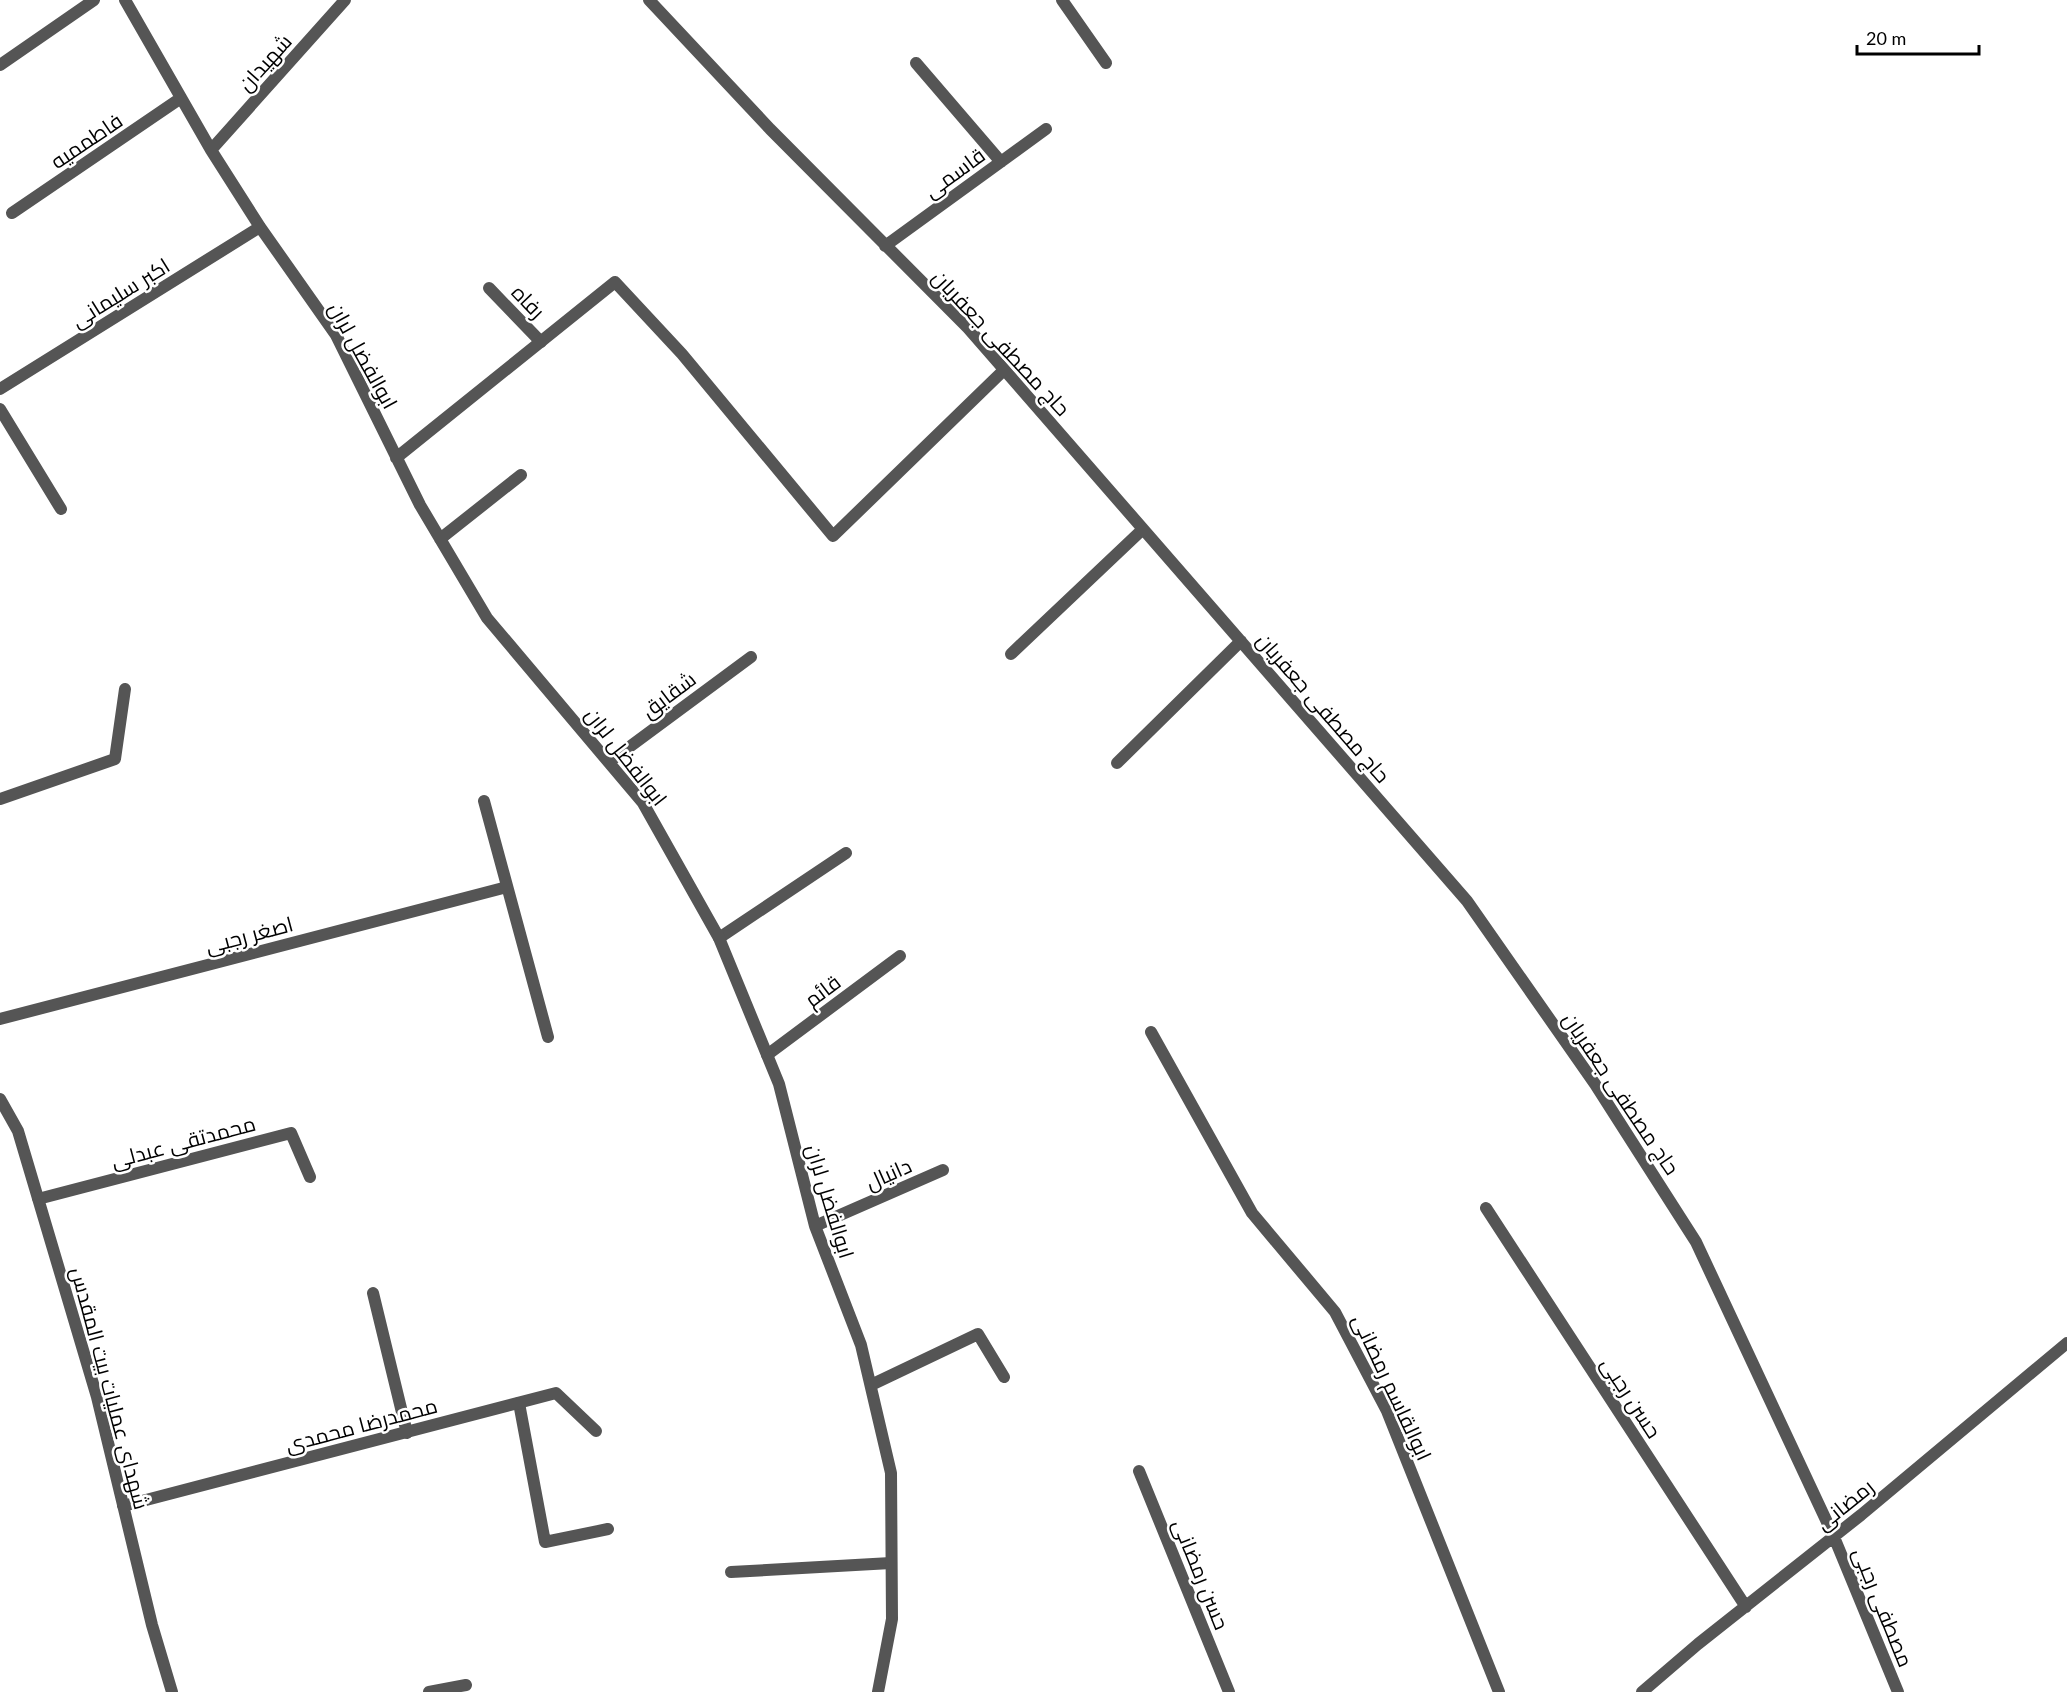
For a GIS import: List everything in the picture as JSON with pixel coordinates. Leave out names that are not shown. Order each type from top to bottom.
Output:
[{"type":"street","points":[[0,65],[94,0]]},
{"type":"street","name":"ابوالفضل لران","points":[[125,0],[211,150],[260,227],[336,335],[420,505],[487,618],[643,803],[719,938],[779,1084],[815,1226],[861,1346],[891,1473],[892,1620],[878,1692]]},
{"type":"street","name":"شهیدان","points":[[211,150],[345,0]]},
{"type":"street","name":"حاج مصطفی جعفریان","points":[[649,0],[770,129],[968,328],[1467,901],[1595,1084],[1696,1242],[1834,1537]]},
{"type":"street","points":[[1062,0],[1106,63]]},
{"type":"street","points":[[916,63],[1001,162]]},
{"type":"street","name":"فاطممیه","points":[[12,213],[182,98]]},
{"type":"street","name":"قاسمی","points":[[885,246],[1046,129]]},
{"type":"street","name":"اکبر سلیمانی","points":[[0,389],[260,227]]},
{"type":"street","points":[[396,458],[615,282],[682,354],[833,536],[1004,370]]},
{"type":"street","name":"رفاه","points":[[489,288],[541,342]]},
{"type":"street","points":[[0,409],[62,509]]},
{"type":"street","points":[[440,538],[520,475]]},
{"type":"street","points":[[1011,654],[1143,529]]},
{"type":"street","points":[[1117,763],[1241,641]]},
{"type":"street","name":"شقایق","points":[[609,762],[751,657]]},
{"type":"street","points":[[0,799],[115,759],[125,689]]},
{"type":"street","points":[[484,801],[548,1037]]},
{"type":"street","points":[[719,938],[846,854]]},
{"type":"street","name":"اصغر رجبی","points":[[0,1018],[507,887]]},
{"type":"street","name":"قائم","points":[[767,1055],[900,956]]},
{"type":"street","name":"ابوالقاسم رمضانی","points":[[1151,1032],[1252,1213],[1341,1322],[1387,1411],[1499,1692]]},
{"type":"street","name":"شهدای عملیات بیت المقدس","points":[[0,1099],[18,1131],[97,1397],[152,1625],[172,1692]]},
{"type":"street","name":"محمدتقی عبدلی","points":[[38,1199],[291,1133],[309,1177]]},
{"type":"street","name":"دانیال","points":[[815,1226],[943,1170]]},
{"type":"street","name":"حسن رجبی","points":[[1486,1208],[1746,1607]]},
{"type":"street","points":[[373,1293],[406,1432]]},
{"type":"street","points":[[871,1385],[978,1334],[1004,1377]]},
{"type":"street","name":"رمضانی","points":[[1642,1692],[1698,1644],[1834,1537],[2067,1343]]},
{"type":"street","name":"محمدرضا محمدی","points":[[123,1506],[556,1393],[596,1431]]},
{"type":"street","points":[[519,1403],[545,1542],[608,1529]]},
{"type":"street","name":"حسن رمضانی","points":[[1139,1472],[1229,1692]]},
{"type":"street","name":"مصطفی رجبی","points":[[1834,1537],[1898,1692]]},
{"type":"street","points":[[731,1572],[891,1563]]},
{"type":"street","points":[[429,1692],[466,1685]]}]
